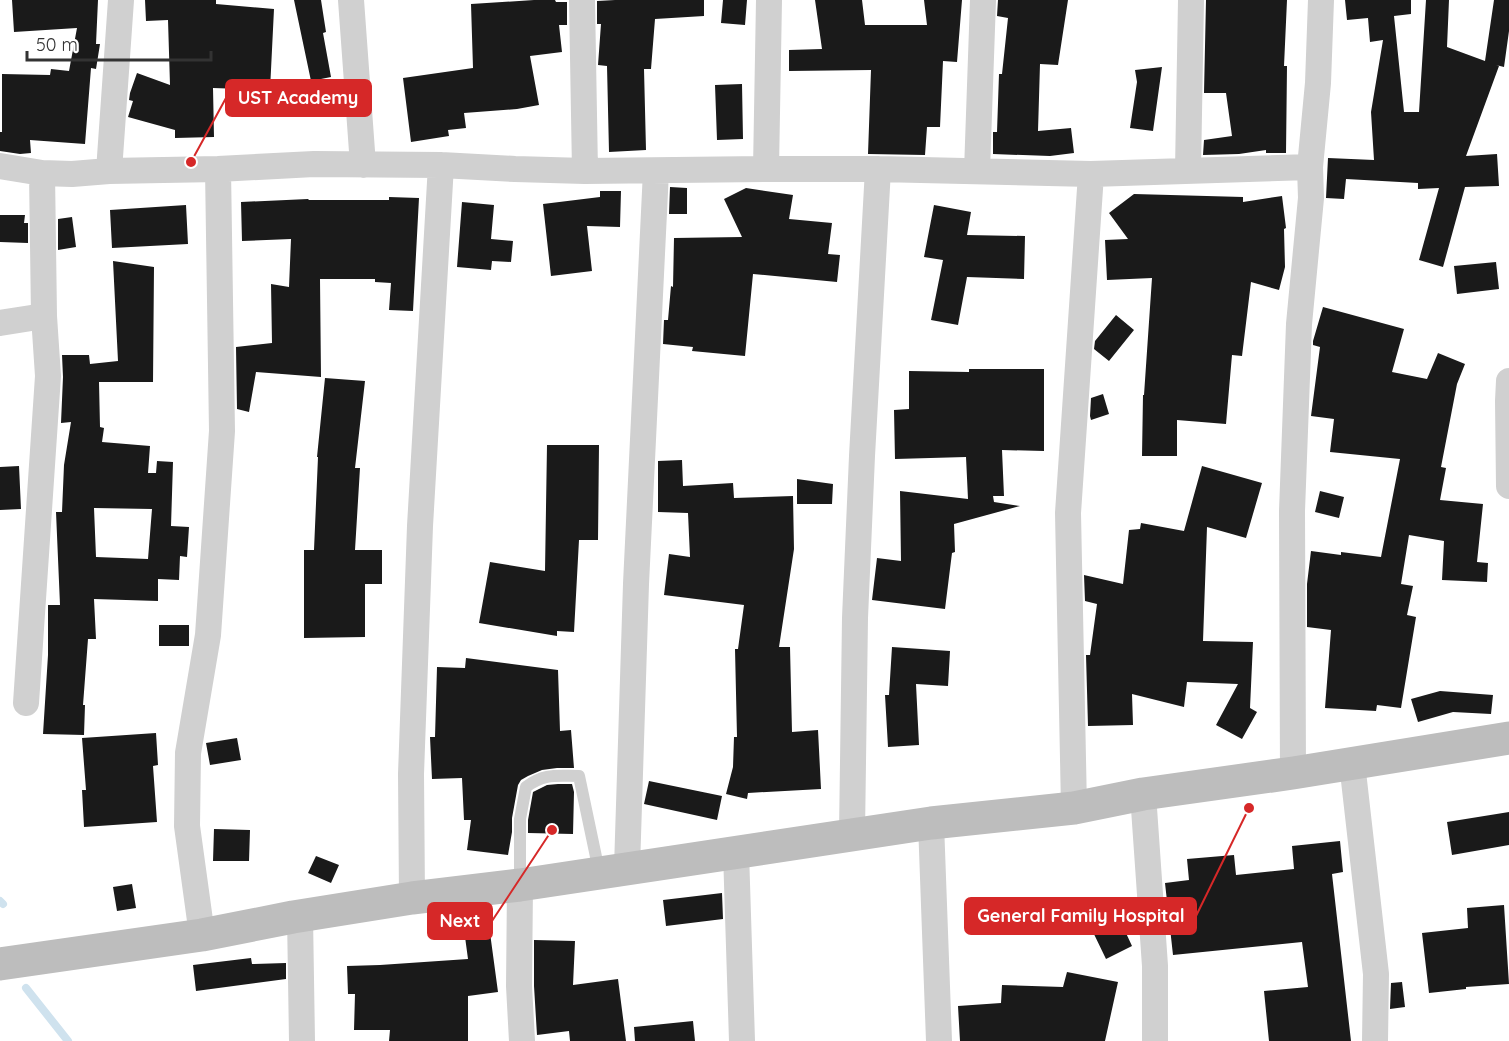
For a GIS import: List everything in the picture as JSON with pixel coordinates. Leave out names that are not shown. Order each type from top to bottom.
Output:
[{"type":"main road","points":[[0,964],[202,935],[412,898],[520,885],[852,834],[1074,808],[1143,794],[1293,773],[1509,738]]},
{"type":"street","points":[[109,171],[121,0]]},
{"type":"street","points":[[351,0],[363,165]]},
{"type":"street","points":[[582,0],[585,171]]},
{"type":"street","points":[[766,169],[769,0]]},
{"type":"street","points":[[977,171],[983,0]]},
{"type":"street","points":[[1188,170],[1191,0]]},
{"type":"street","points":[[1293,773],[1292,511],[1299,324],[1311,198],[1310,166],[1318,83],[1321,0]]},
{"type":"street","points":[[0,166],[42,173],[72,174],[314,164],[441,165],[515,170],[585,171],[878,169],[1091,174],[1310,166]]},
{"type":"street","points":[[412,898],[411,774],[420,526],[441,165]]},
{"type":"street","points":[[202,935],[187,826],[188,753],[208,635],[222,431],[218,169]]},
{"type":"street","points":[[852,834],[855,618],[861,456],[878,169]]},
{"type":"street","points":[[613,870],[636,584],[656,171]]},
{"type":"street","points":[[26,703],[48,376],[44,316],[42,173]]},
{"type":"street","points":[[1074,808],[1068,513],[1091,174]]},
{"type":"street","points":[[0,323],[44,316]]},
{"type":"street","points":[[1509,381],[1509,486]]},
{"type":"street","points":[[1352,763],[1376,974],[1375,1041]]},
{"type":"street","points":[[1143,794],[1155,966],[1155,1041]]},
{"type":"street","points":[[931,823],[939,1041]]},
{"type":"street","points":[[736,852],[742,1041]]},
{"type":"street","points":[[520,885],[519,986],[522,1041]]},
{"type":"street","points":[[300,916],[302,1041]]},
{"type":"lane","points":[[520,885],[520,819],[526,787],[536,780],[549,776],[579,776],[613,870]]},
{"type":"building","points":[[12,0],[98,0],[96,44],[100,44],[96,69],[91,68],[85,144],[30,140],[31,153],[0,151],[2,74],[50,75],[51,69],[69,71],[77,28],[14,32]]},
{"type":"building","points":[[145,0],[216,0],[216,4],[274,9],[270,90],[213,88],[214,137],[175,138],[175,130],[128,117],[133,101],[129,100],[130,93],[137,73],[170,85],[168,20],[146,21]]},
{"type":"building","points":[[294,0],[321,0],[326,32],[323,33],[331,77],[311,81]]},
{"type":"building","points":[[534,0],[567,2],[567,25],[559,25],[562,52],[530,56],[539,105],[464,113],[466,128],[448,130],[449,136],[411,142],[403,78],[473,68],[471,4]]},
{"type":"building","points":[[704,0],[704,16],[655,19],[651,69],[644,69],[646,150],[609,152],[607,66],[598,65],[601,24],[597,24],[597,1]]},
{"type":"building","points":[[723,0],[747,0],[745,25],[721,23]]},
{"type":"building","points":[[815,0],[862,0],[865,25],[927,25],[924,0],[962,0],[957,62],[943,61],[940,127],[927,127],[925,155],[868,154],[871,70],[789,71],[789,50],[822,49]]},
{"type":"building","points":[[998,0],[1068,0],[1058,65],[1040,64],[1038,131],[1071,128],[1074,153],[1050,156],[993,154],[993,132],[997,132],[999,74],[1002,74],[1008,18],[997,16]]},
{"type":"building","points":[[1206,0],[1287,0],[1284,66],[1287,66],[1286,153],[1266,153],[1266,150],[1239,154],[1203,155],[1204,140],[1232,136],[1226,93],[1204,93]]},
{"type":"building","points":[[1345,0],[1411,0],[1411,14],[1394,16],[1404,112],[1419,112],[1426,0],[1449,0],[1447,47],[1485,61],[1494,0],[1509,0],[1509,31],[1504,67],[1496,65],[1499,66],[1466,156],[1497,154],[1499,186],[1465,187],[1443,267],[1419,260],[1439,188],[1418,189],[1418,183],[1346,179],[1344,199],[1326,198],[1328,158],[1374,160],[1371,112],[1383,40],[1370,42],[1368,18],[1347,20]]},
{"type":"building","points":[[1162,67],[1153,131],[1130,128],[1137,82],[1135,70]]},
{"type":"building","points":[[742,84],[743,139],[717,140],[715,85]]},
{"type":"building","points":[[670,187],[687,188],[687,214],[669,214]]},
{"type":"building","points":[[746,188],[793,195],[789,219],[832,223],[828,254],[840,255],[837,282],[753,274],[745,356],[692,351],[693,347],[663,344],[664,320],[668,320],[671,286],[673,287],[674,238],[742,237],[724,199]]},
{"type":"building","points":[[600,191],[621,191],[620,227],[587,226],[592,271],[551,276],[543,204],[600,197]]},
{"type":"building","points":[[1134,194],[1243,197],[1243,202],[1282,196],[1286,228],[1284,229],[1285,267],[1279,290],[1251,282],[1242,356],[1232,355],[1226,424],[1177,420],[1177,456],[1142,456],[1143,395],[1152,278],[1107,280],[1105,240],[1128,239],[1109,213]]},
{"type":"building","points":[[389,197],[419,198],[413,311],[389,310],[391,283],[375,282],[375,279],[320,279],[321,377],[256,372],[249,412],[237,409],[236,347],[272,343],[271,284],[289,287],[291,239],[242,241],[241,202],[308,199],[389,200]]},
{"type":"building","points":[[462,202],[494,205],[491,239],[513,241],[511,262],[492,261],[491,270],[457,267]]},
{"type":"building","points":[[186,205],[188,244],[112,248],[110,210]]},
{"type":"building","points":[[934,205],[971,212],[967,235],[1025,236],[1024,279],[967,277],[958,325],[931,320],[943,260],[924,257]]},
{"type":"building","points":[[0,215],[25,215],[24,223],[28,223],[28,243],[0,242]]},
{"type":"building","points":[[72,217],[76,247],[58,250],[58,219]]},
{"type":"building","points":[[113,261],[154,267],[153,382],[99,382],[100,427],[104,428],[102,442],[150,446],[148,473],[156,473],[157,461],[173,462],[171,526],[189,527],[187,557],[180,556],[179,580],[158,579],[158,601],[94,599],[96,639],[88,639],[83,705],[85,705],[84,735],[43,734],[48,655],[48,605],[60,605],[56,512],[62,512],[64,465],[71,422],[61,423],[62,355],[89,355],[90,364],[118,361]],"holes":[[[94,508],[152,509],[148,559],[96,557]]]},
{"type":"building","points":[[1496,262],[1499,289],[1457,294],[1454,266]]},
{"type":"building","points":[[1323,307],[1404,329],[1392,372],[1427,379],[1438,353],[1465,364],[1457,384],[1441,467],[1446,468],[1440,500],[1483,504],[1477,562],[1488,563],[1487,582],[1442,580],[1444,541],[1409,535],[1401,584],[1413,586],[1407,615],[1416,617],[1401,708],[1377,705],[1376,711],[1325,708],[1331,630],[1307,627],[1307,584],[1311,551],[1381,557],[1400,459],[1330,452],[1334,419],[1311,416],[1320,347],[1313,345],[1313,341]]},
{"type":"building","points":[[1116,315],[1134,330],[1109,361],[1094,349],[1095,341]]},
{"type":"building","points":[[969,369],[1044,369],[1044,451],[1002,450],[1004,496],[993,496],[994,502],[1020,506],[954,524],[955,552],[952,553],[945,609],[872,600],[877,558],[901,561],[900,491],[968,499],[966,457],[895,459],[894,410],[909,409],[909,371],[969,372]]},
{"type":"building","points":[[325,378],[365,381],[355,468],[360,468],[355,550],[382,550],[382,584],[365,584],[365,637],[304,638],[304,550],[314,550],[317,457]]},
{"type":"building","points":[[1103,394],[1109,414],[1091,420],[1091,398]]},
{"type":"building","points":[[547,445],[599,445],[598,540],[579,540],[574,632],[557,631],[557,636],[479,623],[490,562],[545,571]]},
{"type":"building","points":[[682,460],[683,486],[733,483],[734,498],[793,496],[794,549],[779,647],[790,647],[792,732],[818,730],[821,789],[748,793],[747,799],[726,794],[733,767],[734,737],[737,737],[735,649],[738,649],[744,605],[664,595],[669,554],[690,557],[688,513],[658,512],[658,461]]},
{"type":"building","points":[[19,466],[21,509],[0,510],[0,467]]},
{"type":"building","points":[[1202,466],[1262,483],[1246,538],[1207,527],[1203,641],[1253,642],[1250,708],[1257,712],[1242,739],[1216,725],[1238,684],[1187,682],[1184,707],[1132,694],[1133,725],[1088,726],[1086,655],[1090,655],[1097,604],[1085,601],[1084,575],[1123,584],[1129,530],[1140,529],[1141,523],[1184,531]]},
{"type":"building","points":[[797,479],[833,484],[832,504],[797,504]]},
{"type":"building","points":[[1320,491],[1344,497],[1339,518],[1315,512]]},
{"type":"building","points":[[159,625],[189,625],[189,646],[159,646]]},
{"type":"building","points":[[892,647],[950,651],[948,686],[916,684],[919,745],[888,747],[885,695],[889,695]]},
{"type":"building","points":[[466,658],[558,670],[560,731],[571,730],[574,768],[542,770],[521,780],[518,785],[508,855],[467,850],[471,820],[464,820],[462,778],[432,779],[430,737],[435,737],[437,667],[465,668]]},
{"type":"building","points":[[1440,691],[1493,695],[1491,714],[1453,712],[1418,722],[1411,699]]},
{"type":"building","points":[[156,733],[158,765],[153,766],[157,822],[84,827],[82,790],[86,790],[82,738]]},
{"type":"building","points":[[237,738],[241,760],[210,765],[206,743]]},
{"type":"building","points":[[649,781],[722,796],[717,820],[644,804]]},
{"type":"building","points":[[572,784],[574,792],[573,834],[528,833],[533,792],[547,785]]},
{"type":"building","points":[[1509,812],[1509,845],[1452,855],[1447,822]]},
{"type":"building","points":[[214,829],[250,830],[249,861],[213,861]]},
{"type":"building","points":[[1340,841],[1343,872],[1332,874],[1351,1041],[1269,1041],[1264,991],[1308,987],[1302,942],[1173,955],[1165,883],[1189,880],[1187,859],[1234,855],[1236,875],[1294,869],[1292,846]]},
{"type":"building","points":[[316,856],[339,865],[331,883],[308,873]]},
{"type":"building","points":[[132,884],[136,908],[117,911],[113,887]]},
{"type":"building","points":[[722,893],[723,919],[666,926],[663,900]]},
{"type":"building","points":[[1504,905],[1509,984],[1466,987],[1466,989],[1429,993],[1422,933],[1468,928],[1467,908]]},
{"type":"building","points":[[488,918],[498,992],[468,996],[468,1041],[389,1041],[390,1030],[354,1030],[355,994],[348,994],[347,966],[468,959],[463,922]]},
{"type":"building","points":[[1119,918],[1132,946],[1106,959],[1092,930]]},
{"type":"building","points":[[534,940],[575,941],[573,985],[618,979],[626,1041],[570,1041],[569,1031],[537,1035]]},
{"type":"building","points":[[251,958],[252,964],[286,963],[286,979],[196,991],[193,965]]},
{"type":"building","points":[[1067,972],[1118,982],[1105,1041],[960,1041],[958,1006],[1001,1003],[1002,985],[1063,987]]},
{"type":"building","points":[[1402,982],[1405,1007],[1390,1009],[1391,983]]},
{"type":"building","points":[[693,1021],[695,1041],[635,1041],[634,1027]]},
{"type":"waterway","points":[[0,901],[3,904]]},
{"type":"waterway","points":[[26,988],[68,1041]]},
{"type":"place","name":"UST Academy","points":[[191,162]]},
{"type":"place","name":"General Family Hospital","points":[[1249,808]]},
{"type":"place","name":"Next","points":[[552,830]]}]
